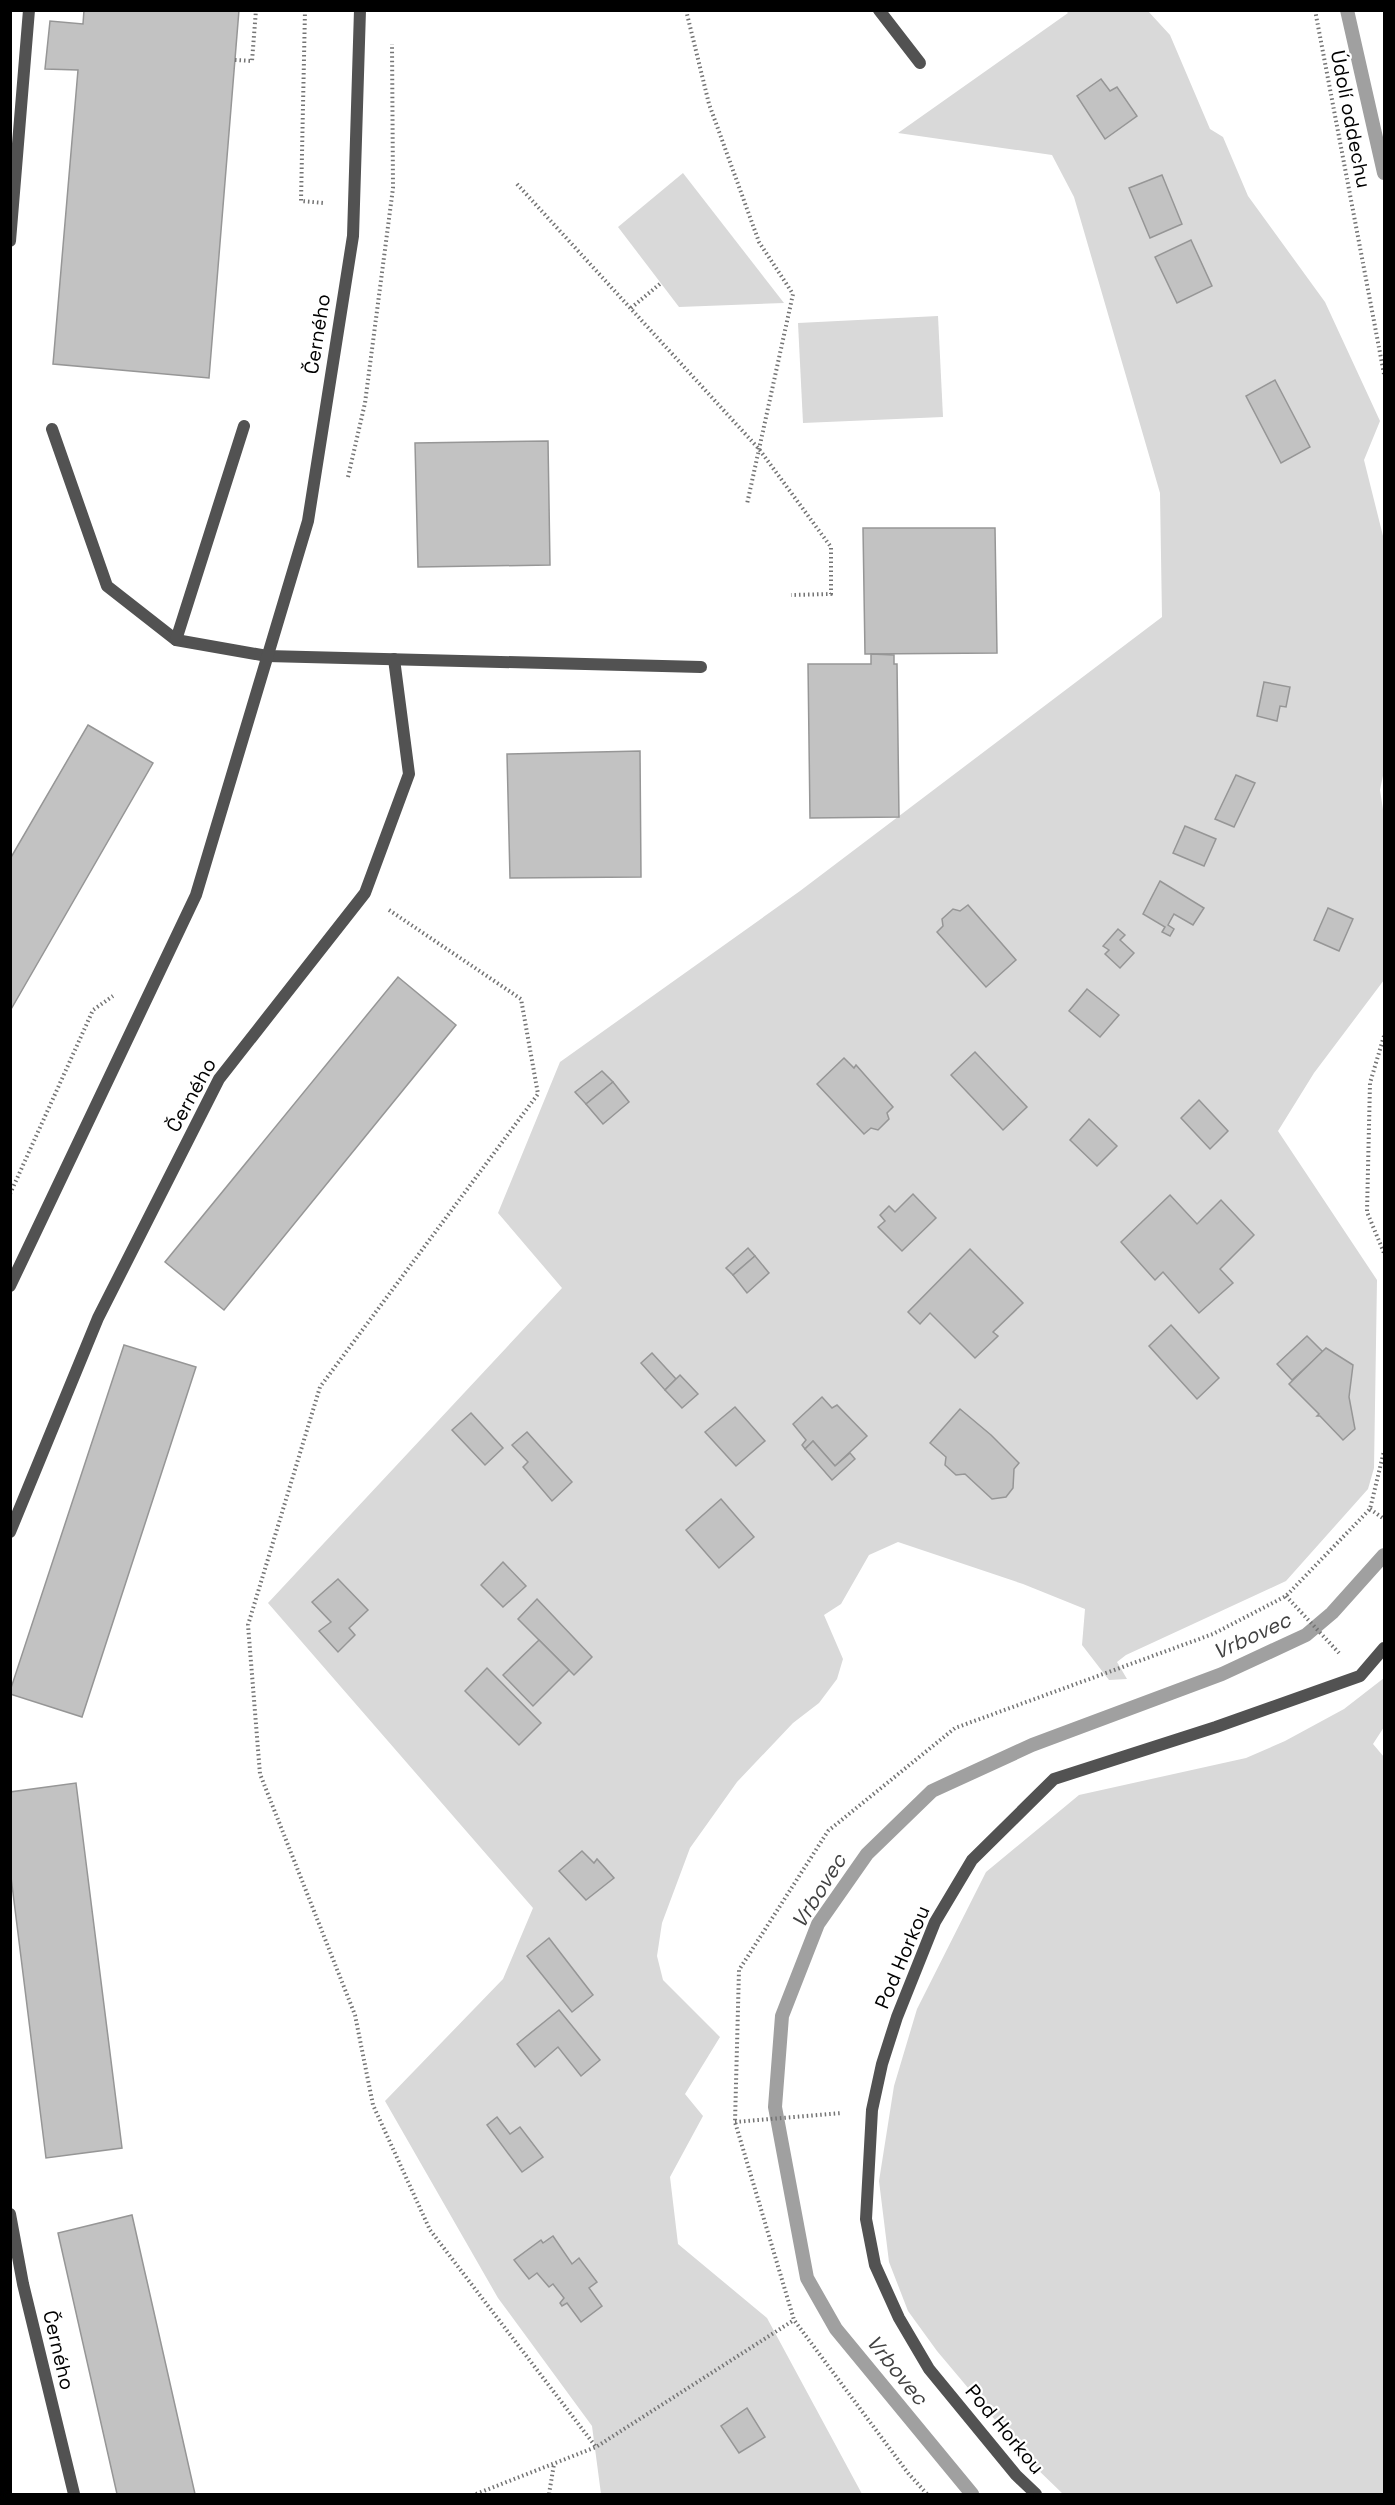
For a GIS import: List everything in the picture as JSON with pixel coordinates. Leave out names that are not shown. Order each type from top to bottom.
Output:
[{"type":"street","points":[[10,241],[29,10]]},
{"type":"street","name":"Černého","points":[[10,1286],[196,895],[308,521],[353,236],[360,10]]},
{"type":"street","points":[[879,10],[920,63]]},
{"type":"street","points":[[176,640],[244,426]]},
{"type":"street","points":[[52,429],[107,585],[176,640],[267,656],[701,667]]},
{"type":"street","name":"Černého","points":[[10,1532],[98,1318],[219,1079],[365,893],[409,774],[394,659]]},
{"type":"street","name":"Pod Horkou","points":[[1036,2494],[1016,2475],[929,2369],[899,2318],[875,2265],[866,2219],[872,2110],[882,2064],[897,2017],[935,1922],[972,1860],[1054,1779],[1216,1728],[1360,1676],[1384,1648]]},
{"type":"street","name":"Černého","points":[[10,2214],[23,2284],[74,2494]]},
{"type":"path","points":[[235,60],[252,61],[256,10]]},
{"type":"path","points":[[305,10],[301,201],[324,203]]},
{"type":"path","points":[[686,10],[709,104],[759,242],[793,294],[747,504]]},
{"type":"path","name":"Údolí oddechu","points":[[1315,10],[1384,374]]},
{"type":"path","points":[[517,184],[759,449],[831,547],[831,594],[791,595]]},
{"type":"path","points":[[631,308],[661,283]]},
{"type":"path","points":[[365,893],[520,999],[538,1094],[320,1387],[248,1625],[260,1774],[355,2015],[374,2105],[430,2230],[596,2448]]},
{"type":"path","points":[[1384,1036],[1370,1083],[1368,1212],[1384,1253]]},
{"type":"path","points":[[1370,1509],[1384,1519]]},
{"type":"path","points":[[1286,1596],[1333,1646]]},
{"type":"path","points":[[735,2122],[832,2113]]},
{"type":"path","points":[[476,2494],[596,2448],[794,2320]]},
{"type":"path","points":[[549,2494],[554,2464]]},
{"type":"shaded area","points":[[1066,11],[1148,11],[1170,35],[1210,129],[1223,137],[1248,196],[1325,302],[1380,421],[1364,460],[1384,540],[1384,771],[1380,790],[1384,816],[1384,980],[1314,1073],[1278,1131],[1377,1280],[1374,1468],[1368,1489],[1286,1581],[1126,1655],[1117,1662],[1127,1679],[1109,1680],[1082,1645],[1085,1609],[1023,1584],[898,1542],[869,1555],[841,1604],[824,1615],[843,1659],[837,1679],[819,1703],[793,1723],[737,1782],[690,1848],[662,1923],[657,1956],[663,1980],[720,2037],[685,2094],[703,2116],[670,2177],[678,2244],[767,2318],[862,2494],[601,2494],[592,2426],[498,2298],[385,2101],[503,1979],[533,1908],[268,1603],[562,1288],[498,1213],[560,1062],[800,891],[1162,617],[1160,493],[1074,197],[1052,155],[898,133],[1068,13]]},
{"type":"shaded area","points":[[683,173],[784,303],[679,307],[618,227]]},
{"type":"shaded area","points":[[938,316],[943,417],[803,423],[798,323]]},
{"type":"shaded area","points":[[1384,1678],[1384,1727],[1373,1744],[1384,1757],[1384,2494],[1063,2494],[1033,2465],[937,2351],[908,2311],[889,2262],[879,2181],[894,2086],[917,2009],[986,1872],[1079,1795],[1246,1758],[1285,1741],[1344,1709]]},
{"type":"building","points":[[84,10],[239,10],[209,378],[53,364],[78,70],[45,69],[50,21],[83,24]]},
{"type":"building","points":[[1101,79],[1110,91],[1117,87],[1137,116],[1105,139],[1077,96]]},
{"type":"building","points":[[1162,175],[1182,224],[1150,238],[1129,188]]},
{"type":"building","points":[[1191,240],[1212,286],[1177,303],[1155,257]]},
{"type":"building","points":[[1275,380],[1310,447],[1281,463],[1246,396]]},
{"type":"building","points":[[548,441],[550,565],[418,567],[415,443]]},
{"type":"building","points":[[863,528],[995,528],[997,653],[865,654]]},
{"type":"building","points":[[871,654],[894,655],[894,664],[897,664],[899,817],[810,818],[808,664],[871,664]]},
{"type":"building","points":[[1264,682],[1290,687],[1286,707],[1280,706],[1277,721],[1257,716]]},
{"type":"building","points":[[88,725],[153,763],[10,1011],[10,859]]},
{"type":"building","points":[[640,751],[641,877],[510,878],[507,754]]},
{"type":"building","points":[[1236,775],[1255,783],[1234,827],[1215,819]]},
{"type":"building","points":[[1185,826],[1216,839],[1204,866],[1173,853]]},
{"type":"building","points":[[1160,881],[1204,908],[1193,925],[1174,914],[1168,925],[1174,929],[1170,936],[1162,932],[1165,927],[1143,914]]},
{"type":"building","points":[[968,905],[1016,960],[986,987],[937,932],[943,926],[942,919],[953,909],[960,911]]},
{"type":"building","points":[[1328,908],[1353,919],[1339,951],[1314,940]]},
{"type":"building","points":[[1118,929],[1125,935],[1120,940],[1134,953],[1120,968],[1105,954],[1109,950],[1103,946]]},
{"type":"building","points":[[398,977],[456,1025],[224,1310],[165,1262]]},
{"type":"building","points":[[1087,989],[1119,1015],[1100,1037],[1069,1011]]},
{"type":"building","points":[[975,1052],[1027,1107],[1003,1130],[951,1075]]},
{"type":"building","points":[[844,1058],[854,1068],[856,1065],[893,1107],[887,1113],[889,1119],[878,1130],[871,1128],[864,1134],[817,1084]]},
{"type":"building","points":[[602,1071],[613,1082],[586,1104],[575,1092]]},
{"type":"building","points":[[613,1082],[629,1102],[603,1124],[586,1104]]},
{"type":"building","points":[[1199,1100],[1228,1131],[1210,1149],[1181,1118]]},
{"type":"building","points":[[1089,1119],[1117,1146],[1097,1166],[1070,1140]]},
{"type":"building","points":[[913,1194],[936,1218],[902,1251],[878,1227],[885,1221],[880,1215],[889,1206],[895,1212]]},
{"type":"building","points":[[1170,1195],[1197,1224],[1221,1200],[1254,1235],[1220,1269],[1233,1283],[1199,1313],[1163,1272],[1155,1280],[1121,1242]]},
{"type":"building","points":[[748,1248],[755,1256],[733,1275],[726,1268]]},
{"type":"building","points":[[970,1249],[1023,1303],[993,1332],[998,1336],[975,1358],[930,1313],[920,1324],[908,1312]]},
{"type":"building","points":[[755,1256],[769,1273],[747,1293],[733,1275]]},
{"type":"building","points":[[1171,1325],[1219,1378],[1197,1399],[1149,1346]]},
{"type":"building","points":[[1307,1336],[1323,1352],[1292,1380],[1277,1364]]},
{"type":"building","points":[[124,1345],[196,1367],[82,1717],[10,1694],[10,1691]]},
{"type":"building","points":[[1326,1348],[1353,1365],[1349,1397],[1355,1429],[1343,1440],[1320,1416],[1317,1416],[1319,1414],[1289,1384]]},
{"type":"building","points":[[652,1353],[676,1379],[665,1390],[641,1363]]},
{"type":"building","points":[[680,1375],[698,1394],[682,1408],[665,1390]]},
{"type":"building","points":[[822,1397],[832,1408],[837,1405],[867,1436],[835,1466],[813,1441],[805,1449],[802,1445],[806,1440],[793,1424]]},
{"type":"building","points":[[735,1407],[765,1441],[736,1466],[705,1432]]},
{"type":"building","points":[[960,1409],[1019,1463],[1014,1469],[1013,1488],[1006,1497],[992,1499],[965,1474],[956,1475],[945,1465],[946,1457],[930,1443]]},
{"type":"building","points":[[471,1413],[503,1448],[485,1465],[452,1430]]},
{"type":"building","points":[[527,1432],[572,1482],[552,1501],[523,1467],[528,1462],[512,1445]]},
{"type":"building","points":[[813,1441],[835,1466],[850,1453],[855,1459],[832,1480],[805,1449]]},
{"type":"building","points":[[721,1499],[754,1537],[719,1568],[686,1530]]},
{"type":"building","points":[[503,1562],[526,1586],[503,1607],[481,1585]]},
{"type":"building","points":[[338,1579],[368,1610],[349,1628],[355,1635],[338,1652],[319,1631],[331,1622],[312,1602]]},
{"type":"building","points":[[537,1599],[592,1657],[574,1675],[518,1619]]},
{"type":"building","points":[[539,1640],[569,1670],[533,1706],[503,1675]]},
{"type":"building","points":[[487,1668],[541,1723],[519,1745],[465,1691]]},
{"type":"building","points":[[76,1783],[122,2148],[46,2158],[10,1869],[10,1792]]},
{"type":"building","points":[[582,1851],[594,1863],[597,1859],[614,1878],[586,1900],[559,1871]]},
{"type":"building","points":[[549,1938],[593,1995],[572,2012],[527,1956]]},
{"type":"building","points":[[559,2010],[600,2060],[581,2076],[558,2047],[535,2067],[517,2044]]},
{"type":"building","points":[[497,2117],[510,2134],[520,2127],[543,2157],[522,2172],[487,2125]]},
{"type":"building","points":[[132,2215],[195,2494],[117,2494],[58,2233]]},
{"type":"building","points":[[553,2236],[572,2264],[579,2258],[597,2282],[589,2288],[602,2306],[581,2322],[567,2303],[562,2306],[560,2303],[564,2298],[553,2284],[549,2287],[537,2273],[529,2279],[514,2260],[541,2240],[543,2243]]},
{"type":"building","points":[[747,2408],[765,2437],[739,2453],[721,2426]]},
{"type":"waterway","name":"Vrbovec","points":[[1347,10],[1384,173]]},
{"type":"waterway","name":"Vrbovec","points":[[972,2494],[836,2329],[807,2278],[775,2107],[782,2016],[818,1924],[867,1854],[932,1791],[1032,1745],[1222,1674],[1306,1635],[1332,1613],[1384,1555]]}]
